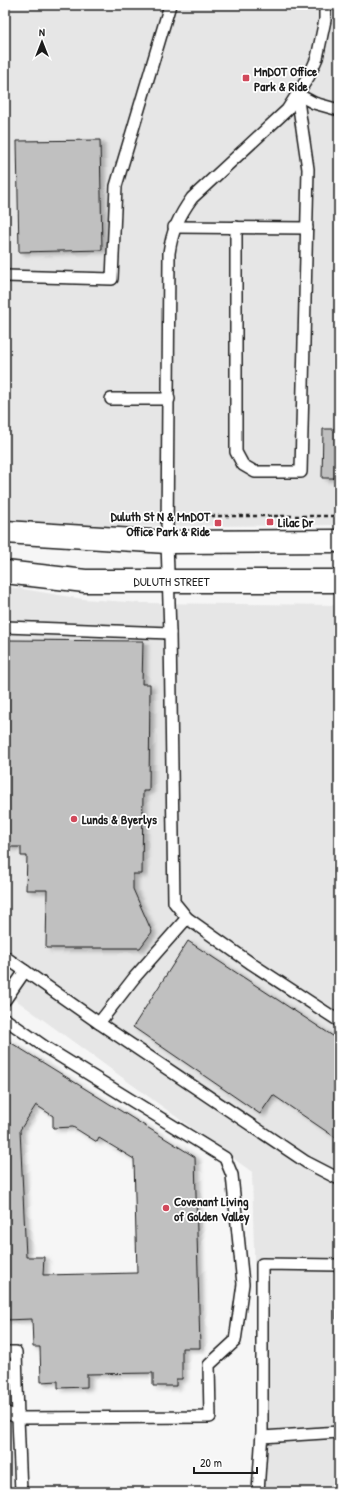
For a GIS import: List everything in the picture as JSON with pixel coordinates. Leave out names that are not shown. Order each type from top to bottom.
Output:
[{"type":"street","points":[[5,532],[167,542],[339,541]]},
{"type":"street","name":"DULUTH STREET","points":[[5,572],[85,581],[339,582]]},
{"type":"lane","points":[[5,276],[112,279],[116,186],[170,5]]},
{"type":"lane","points":[[325,5],[325,20],[317,58],[309,76],[298,94],[287,110],[192,198],[180,215],[174,227],[169,253],[167,542],[170,633],[174,902],[187,918],[252,964],[339,1021]]},
{"type":"lane","points":[[298,94],[314,103],[339,110]]},
{"type":"lane","points":[[236,227],[236,452],[243,465],[255,472],[301,472],[308,169],[298,94]]},
{"type":"lane","points":[[174,227],[307,228]]},
{"type":"lane","points":[[111,399],[169,399]]},
{"type":"lane","points":[[5,627],[170,633]]},
{"type":"lane","points":[[99,1022],[134,978],[187,918]]},
{"type":"lane","points":[[5,957],[300,1158],[339,1179]]},
{"type":"lane","points":[[5,1000],[25,971]]},
{"type":"lane","points":[[5,1019],[45,1047],[225,1158],[232,1175],[243,1284],[235,1341],[209,1365],[210,1417],[18,1418],[5,1412]]},
{"type":"lane","points":[[258,1492],[262,1437],[262,1264],[339,1265]]},
{"type":"lane","points":[[5,1352],[16,1352],[21,1492]]},
{"type":"lane","points":[[262,1437],[339,1432]]},
{"type":"shaded area","points":[[5,5],[339,5],[339,525],[61,527],[5,520]]},
{"type":"shaded area","points":[[5,586],[83,599],[143,603],[339,605],[339,1492],[260,1492],[252,1172],[5,992]]},
{"type":"building","points":[[100,140],[102,250],[19,252],[17,141]]},
{"type":"building","points":[[323,429],[339,429],[339,478],[322,478]]},
{"type":"building","name":"Lunds & Byerlys","points":[[5,640],[143,641],[142,684],[150,684],[149,791],[143,791],[142,874],[133,874],[133,889],[152,932],[140,948],[46,948],[47,890],[26,890],[27,856],[21,856],[21,847],[5,847]]},
{"type":"building","points":[[188,941],[339,1040],[339,1140],[273,1095],[260,1114],[133,1027]]},
{"type":"building","name":"Covenant Living of Golden Valley","points":[[5,1039],[195,1157],[200,1348],[182,1348],[182,1379],[176,1379],[176,1386],[153,1386],[153,1373],[87,1374],[87,1387],[58,1388],[58,1381],[41,1382],[40,1347],[33,1347],[32,1319],[5,1320]],"holes":[[[36,1105],[53,1116],[53,1128],[73,1127],[97,1142],[99,1138],[134,1159],[137,1273],[43,1275],[44,1257],[26,1257],[20,1130]]]},
{"type":"building","points":[[339,1308],[339,1319],[336,1319],[336,1309]]},
{"type":"place","name":"MnDOT Office Park & Ride","points":[[246,78]]},
{"type":"place","name":"Lilac Dr","points":[[270,522]]},
{"type":"place","name":"Duluth St N & MnDOT Office Park & Ride","points":[[218,523]]},
{"type":"place","name":"Lunds & Byerlys","points":[[74,819]]},
{"type":"place","name":"Covenant Living of Golden Valley","points":[[166,1208]]}]
